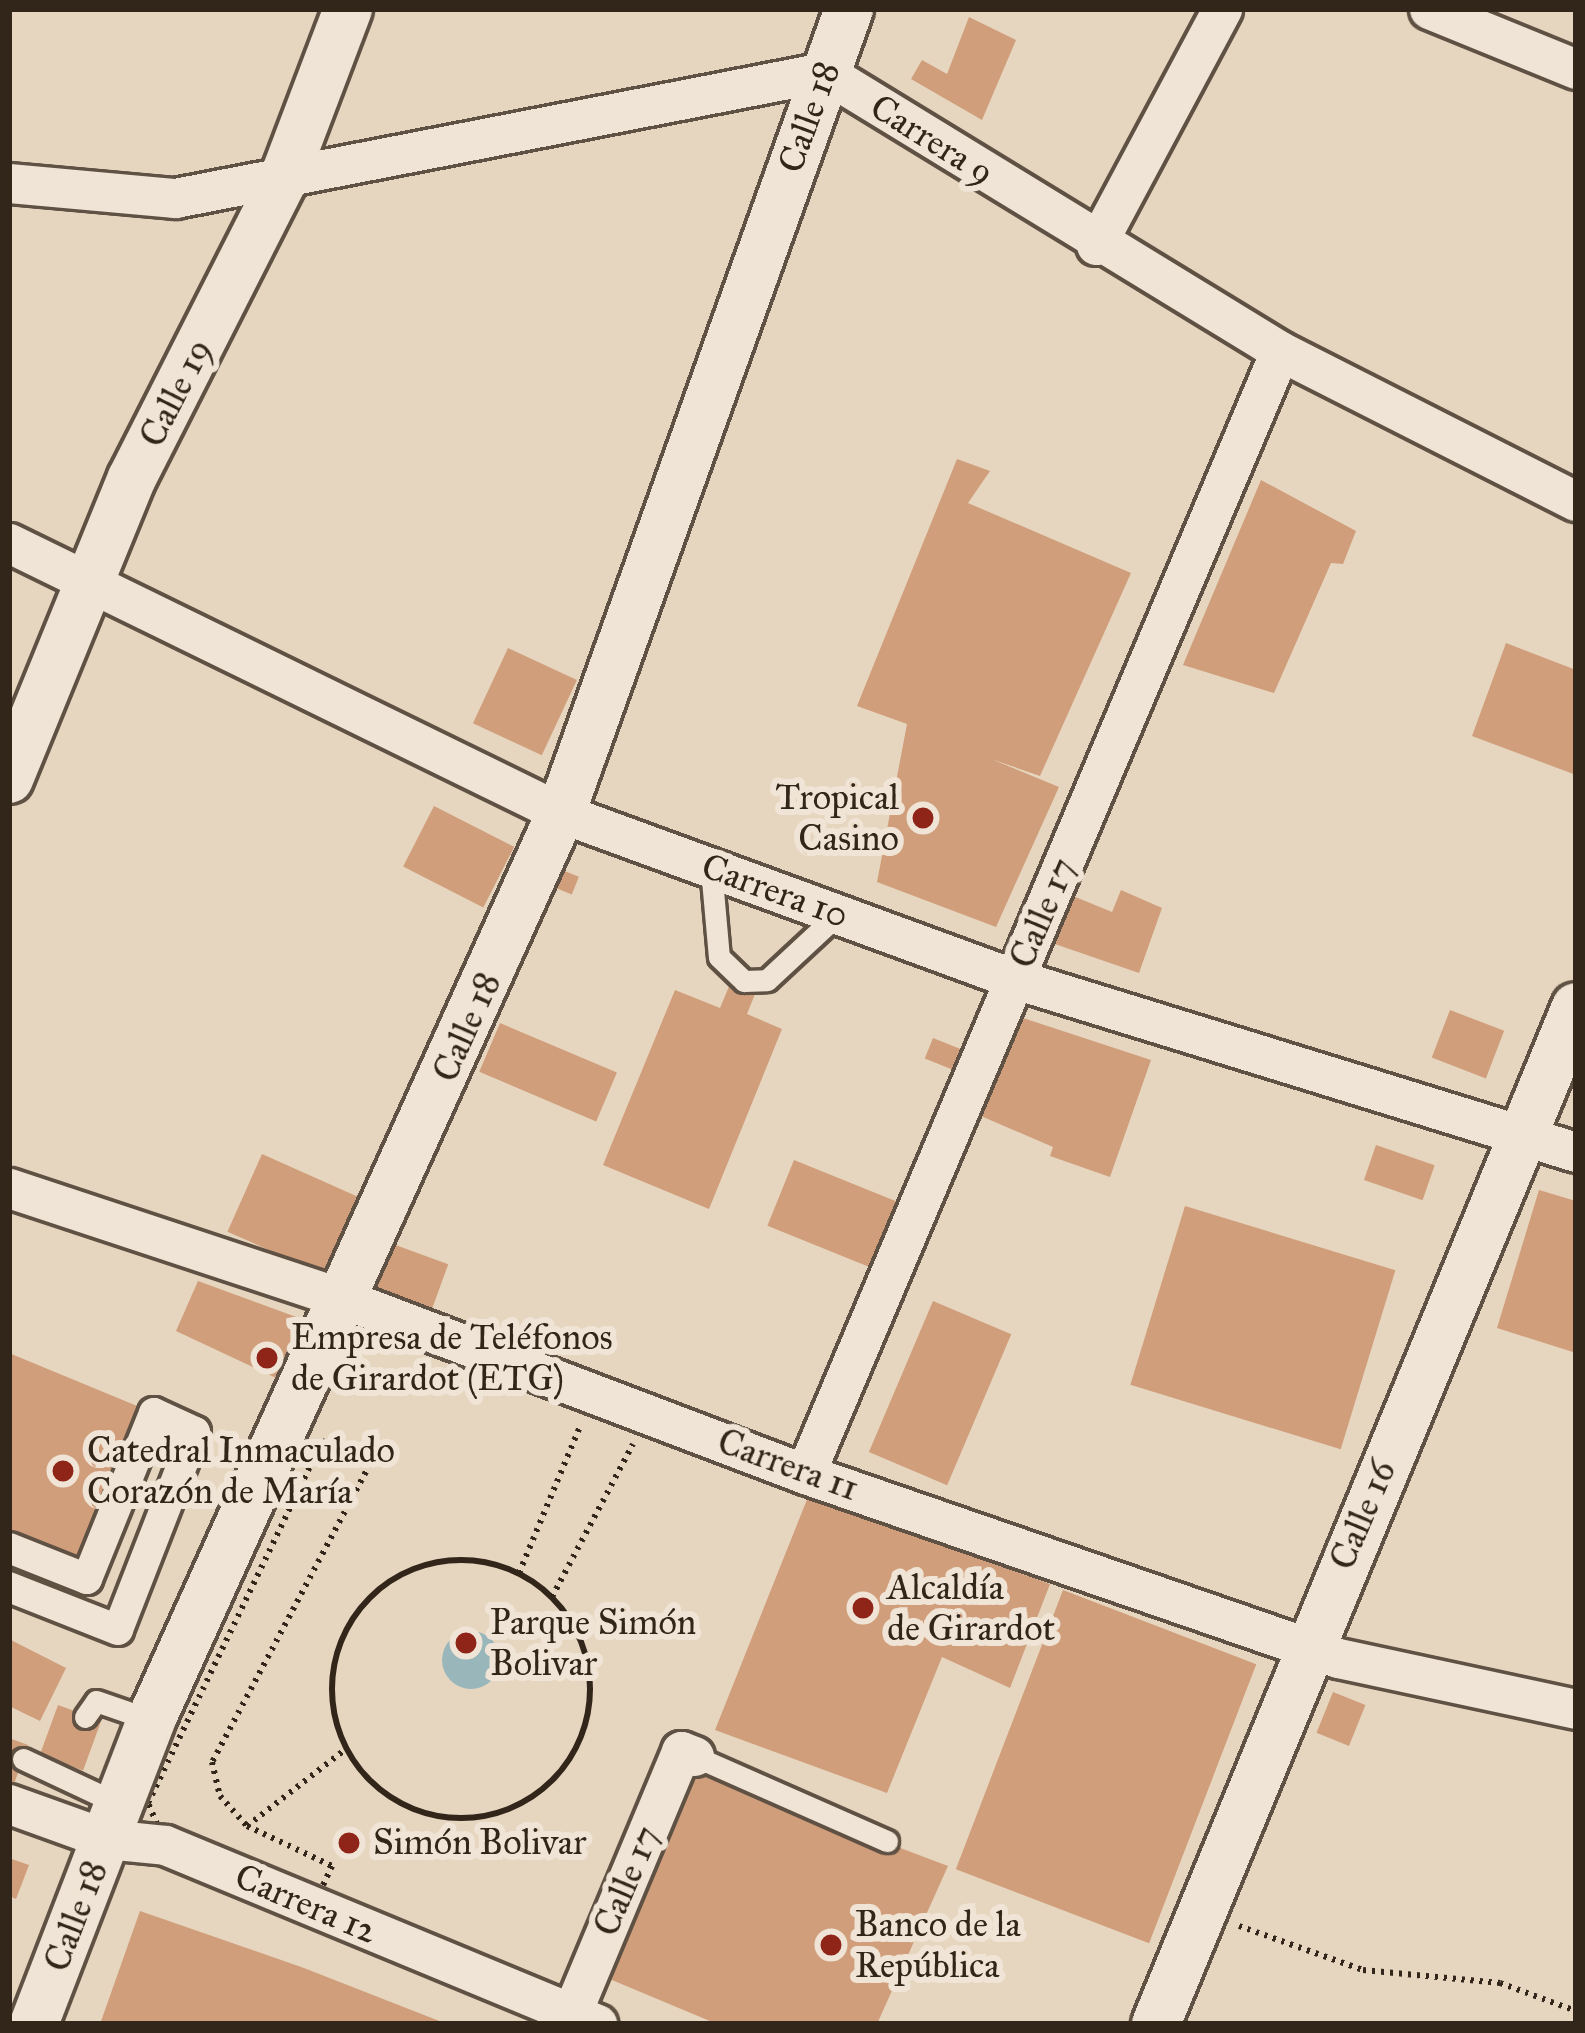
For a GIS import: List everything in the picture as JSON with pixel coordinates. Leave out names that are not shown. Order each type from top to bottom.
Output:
[{"type":"street","name":"Calle 19","points":[[9,779],[85,584],[283,180],[348,9]]},
{"type":"street","name":"Calle 18","points":[[34,2024],[151,1720],[346,1300],[561,813],[849,9]]},
{"type":"street","points":[[1096,245],[1222,9]]},
{"type":"street","points":[[1429,9],[1576,69]]},
{"type":"street","points":[[9,183],[176,198],[824,72]]},
{"type":"street","name":"Carrera 9","points":[[824,72],[1096,245],[1280,352],[1576,502]]},
{"type":"street","name":"Calle 17","points":[[805,1474],[1280,352]]},
{"type":"street","name":"Carrera 10","points":[[9,543],[561,813],[1016,979],[1576,1152]]},
{"type":"street","name":"Calle 16","points":[[1156,2024],[1576,1007]]},
{"type":"street","name":"Carrera 11","points":[[9,1188],[346,1300],[805,1474],[1308,1647],[1576,1709]]},
{"type":"street","points":[[9,1547],[87,1580],[154,1413],[195,1432],[118,1630],[9,1587]]},
{"type":"street","name":"Calle 17","points":[[578,2021],[680,1750],[694,1756]]},
{"type":"street","name":"Carrera 12","points":[[9,1804],[112,1821],[578,2021]]},
{"type":"lane","points":[[711,868],[719,957],[744,981],[767,980],[838,914]]},
{"type":"lane","points":[[85,1717],[96,1701],[151,1720]]},
{"type":"lane","points":[[694,1756],[887,1841]]},
{"type":"lane","points":[[22,1759],[63,1769],[112,1821]]},
{"type":"path","points":[[519,1574],[594,1393]]},
{"type":"path","points":[[551,1598],[648,1414]]},
{"type":"path","points":[[322,1442],[370,1464],[212,1762],[226,1808],[247,1826],[332,1866],[319,1894],[157,1824],[149,1795],[322,1442]]},
{"type":"path","points":[[452,1560],[519,1574],[551,1598],[580,1641],[586,1719],[564,1766],[526,1801],[477,1817],[425,1814],[379,1789],[346,1748],[332,1681],[343,1636],[369,1598],[406,1571],[452,1560]]},
{"type":"path","points":[[247,1826],[346,1748]]},
{"type":"path","points":[[1238,1925],[1363,1970],[1500,1983],[1576,2011]]},
{"type":"water","points":[[471,1631],[492,1639],[500,1660],[492,1681],[471,1689],[450,1681],[442,1660],[450,1639]]},
{"type":"building","points":[[969,17],[1016,40],[982,120],[911,79],[922,60],[947,74]]},
{"type":"building","points":[[957,459],[990,471],[968,503],[1131,573],[1040,776],[991,759],[1059,787],[996,927],[877,882],[907,724],[857,706]]},
{"type":"building","points":[[1261,480],[1356,531],[1343,564],[1331,563],[1274,693],[1183,665]]},
{"type":"building","points":[[1506,643],[1576,670],[1576,775],[1472,736]]},
{"type":"building","points":[[508,648],[577,680],[542,755],[473,723]]},
{"type":"building","points":[[434,806],[514,847],[483,907],[403,867]]},
{"type":"building","points":[[552,866],[579,877],[572,894],[545,884]]},
{"type":"building","points":[[1121,890],[1162,908],[1139,973],[1052,943],[1073,896],[1112,912]]},
{"type":"building","points":[[730,984],[755,994],[747,1014],[782,1029],[709,1209],[603,1165],[675,990],[720,1008]]},
{"type":"building","points":[[1450,1010],[1504,1031],[1486,1078],[1432,1058]]},
{"type":"building","points":[[1014,1015],[1151,1060],[1110,1177],[1050,1156],[1053,1147],[974,1113]]},
{"type":"building","points":[[500,1023],[617,1073],[596,1121],[479,1072]]},
{"type":"building","points":[[933,1038],[967,1052],[959,1072],[925,1058]]},
{"type":"building","points":[[1376,1145],[1435,1165],[1423,1200],[1364,1180]]},
{"type":"building","points":[[262,1154],[361,1198],[326,1276],[227,1232]]},
{"type":"building","points":[[794,1160],[900,1203],[873,1269],[767,1226]]},
{"type":"building","points":[[1539,1190],[1576,1201],[1576,1353],[1497,1328]]},
{"type":"building","points":[[1185,1206],[1395,1270],[1341,1449],[1130,1385]]},
{"type":"building","points":[[390,1243],[448,1264],[431,1312],[373,1291]]},
{"type":"building","name":"Empresa de Teléfonos de Girardot (ETG)","points":[[198,1281],[318,1325],[289,1384],[176,1331]]},
{"type":"building","points":[[933,1301],[1011,1334],[947,1485],[869,1452]]},
{"type":"building","name":"Catedral Inmaculado Corazón de María","points":[[9,1353],[142,1408],[79,1563],[9,1534]]},
{"type":"building","name":"Alcaldía de Girardot","points":[[808,1497],[1050,1584],[1010,1688],[942,1657],[887,1793],[715,1730]]},
{"type":"building","points":[[1063,1590],[1256,1664],[1149,1943],[956,1869]]},
{"type":"building","points":[[9,1639],[66,1668],[40,1721],[9,1706]]},
{"type":"building","points":[[1333,1692],[1365,1705],[1349,1746],[1317,1733]]},
{"type":"building","points":[[58,1705],[101,1721],[83,1771],[40,1755]]},
{"type":"building","points":[[9,1738],[28,1745],[14,1784],[9,1783]]},
{"type":"building","points":[[686,1767],[948,1866],[877,2024],[717,2024],[600,1975]]},
{"type":"building","points":[[9,1858],[29,1865],[16,1899],[9,1896]]},
{"type":"building","points":[[140,1911],[304,1968],[447,2024],[100,2024]]},
{"type":"place","name":"Tropical Casino","points":[[923,818]]},
{"type":"place","name":"Empresa de Teléfonos de Girardot (ETG)","points":[[267,1358]]},
{"type":"place","name":"Catedral Inmaculado Corazón de María","points":[[63,1471]]},
{"type":"place","name":"Alcaldía de Girardot","points":[[863,1608]]},
{"type":"place","name":"Parque Simón Bolivar","points":[[466,1643]]},
{"type":"place","name":"Simón Bolivar","points":[[349,1843]]},
{"type":"place","name":"Banco de la República","points":[[831,1945]]}]
